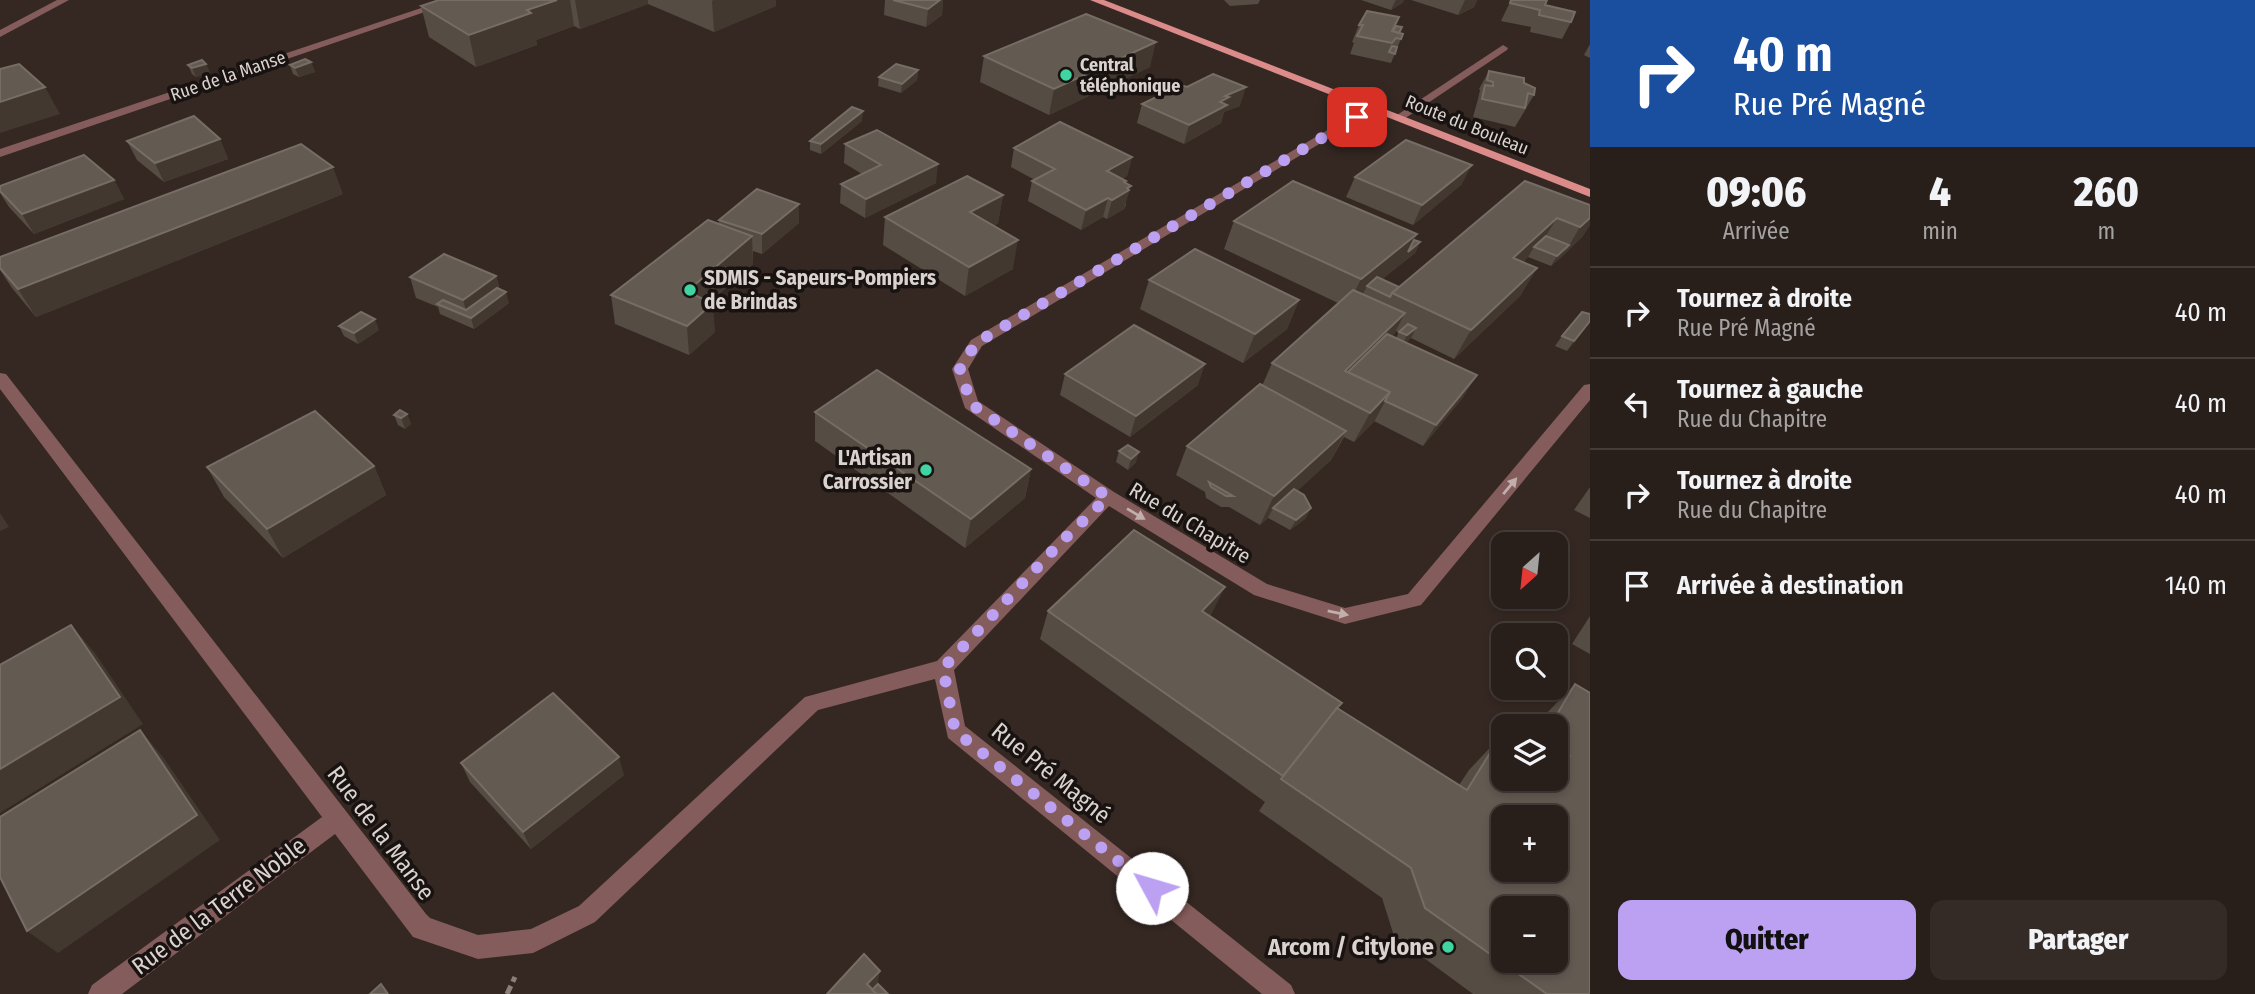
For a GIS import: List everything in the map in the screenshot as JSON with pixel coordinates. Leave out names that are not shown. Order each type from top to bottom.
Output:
[{"type":"main road","name":"Route du Bouleau","points":[[1095,0],[1590,193]]},
{"type":"street","points":[[0,34],[64,0]]},
{"type":"street","name":"Rue de la Manse","points":[[0,153],[455,0]]},
{"type":"street","points":[[1400,117],[1503,48]]},
{"type":"street","name":"Rue du Chapitre","points":[[1377,108],[1357,117],[976,343],[960,369],[971,404],[1108,497],[1261,590],[1345,616],[1414,600],[1590,389]]},
{"type":"street","name":"Rue de la Manse","points":[[1,380],[422,928],[478,947],[533,941],[587,914],[812,703],[943,668]]},
{"type":"street","points":[[943,668],[1061,542],[1108,497]]},
{"type":"street","name":"Rue Pré Magné","points":[[943,668],[955,731],[1282,994]]},
{"type":"street","name":"Rue de la Terre Noble","points":[[101,994],[337,819]]},
{"type":"building","points":[[439,0],[557,0],[527,10],[531,13],[469,35],[421,6]]},
{"type":"building","points":[[893,0],[940,0],[928,9]]},
{"type":"building","points":[[1511,0],[1547,0],[1545,5],[1575,12],[1571,22],[1539,15],[1540,10],[1510,3]]},
{"type":"building","points":[[1367,11],[1399,17],[1392,31],[1403,34],[1401,39],[1396,38],[1392,43],[1357,36],[1363,25],[1359,25]]},
{"type":"building","points":[[1086,14],[1156,42],[1054,89],[984,56]]},
{"type":"building","points":[[1396,26],[1402,27],[1399,33],[1393,31]]},
{"type":"building","points":[[1392,46],[1397,47],[1395,54],[1389,52]]},
{"type":"building","points":[[305,59],[311,62],[295,68],[290,65]]},
{"type":"building","points":[[202,60],[206,64],[192,68],[188,65]]},
{"type":"building","points":[[19,64],[45,87],[0,102],[0,69]]},
{"type":"building","points":[[896,64],[918,70],[902,84],[879,77]]},
{"type":"building","points":[[1489,71],[1524,78],[1524,83],[1535,88],[1534,95],[1528,93],[1525,108],[1482,99],[1485,85],[1493,86],[1493,82],[1487,80]]},
{"type":"building","points":[[1213,74],[1246,87],[1225,96],[1229,97],[1220,102],[1227,105],[1189,125],[1142,104],[1181,85],[1187,87]]},
{"type":"building","points":[[852,107],[863,111],[821,144],[810,141]]},
{"type":"building","points":[[194,116],[220,139],[155,163],[127,141]]},
{"type":"building","points":[[1060,122],[1132,157],[1107,171],[1126,181],[1124,182],[1131,186],[1127,188],[1129,190],[1086,210],[1032,181],[1055,169],[1014,148]]},
{"type":"building","points":[[877,130],[938,164],[866,199],[841,184],[881,165],[845,144]]},
{"type":"building","points":[[1406,140],[1472,165],[1422,205],[1355,177]]},
{"type":"building","points":[[301,144],[333,167],[18,289],[0,268],[0,257]]},
{"type":"building","points":[[84,155],[114,180],[22,214],[0,191],[0,186]]},
{"type":"building","points":[[967,176],[1003,195],[970,212],[1018,240],[969,267],[885,217]]},
{"type":"building","points":[[1293,181],[1417,234],[1361,279],[1234,221]]},
{"type":"building","points":[[1525,181],[1590,205],[1590,218],[1580,227],[1557,218],[1513,258],[1537,268],[1471,330],[1392,293]]},
{"type":"building","points":[[757,189],[799,204],[762,234],[719,220]]},
{"type":"building","points":[[708,220],[752,236],[692,287],[694,295],[713,303],[687,326],[611,295]]},
{"type":"building","points":[[1546,236],[1569,245],[1557,256],[1534,247]]},
{"type":"building","points":[[1414,240],[1420,242],[1408,252]]},
{"type":"building","points":[[1195,249],[1299,300],[1255,334],[1149,280]]},
{"type":"building","points":[[444,254],[496,276],[463,300],[410,277]]},
{"type":"building","points":[[1377,277],[1399,287],[1390,297],[1367,286]]},
{"type":"building","points":[[497,288],[506,292],[471,318],[437,304],[443,300],[466,310]]},
{"type":"building","points":[[1353,290],[1405,313],[1345,371],[1390,392],[1370,413],[1272,363]]},
{"type":"building","points":[[361,312],[375,319],[354,333],[339,326]]},
{"type":"building","points":[[1582,312],[1590,314],[1590,321],[1574,341],[1562,336]]},
{"type":"building","points":[[1408,324],[1416,328],[1407,335],[1399,332]]},
{"type":"building","points":[[1134,325],[1205,364],[1136,416],[1065,374]]},
{"type":"building","points":[[1387,334],[1477,375],[1436,425],[1385,401],[1390,392],[1348,372]]},
{"type":"building","points":[[877,370],[1031,469],[971,519],[815,412]]},
{"type":"building","points":[[1260,384],[1346,431],[1274,496],[1187,446]]},
{"type":"building","points":[[400,410],[407,414],[401,418],[394,415]]},
{"type":"building","points":[[315,411],[374,466],[267,529],[207,467]]},
{"type":"building","points":[[1128,445],[1139,452],[1131,459],[1119,451]]},
{"type":"building","points":[[1209,482],[1233,496],[1226,496],[1211,487]]},
{"type":"building","points":[[1294,489],[1304,495],[1311,508],[1296,520],[1273,508]]},
{"type":"building","points":[[1134,530],[1225,587],[1202,611],[1342,703],[1283,776],[1048,611]]},
{"type":"building","points":[[71,625],[120,697],[0,769],[0,665]]},
{"type":"building","points":[[1575,684],[1590,693],[1590,994],[1547,994],[1517,973],[1568,973],[1568,896],[1491,896],[1491,955],[1425,908],[1411,868],[1281,779],[1337,708],[1467,790],[1491,751],[1491,791],[1568,791],[1568,714],[1557,714],[1568,700]]},
{"type":"building","points":[[553,693],[619,757],[523,832],[461,763]]},
{"type":"building","points":[[140,730],[197,815],[27,931],[0,877],[0,817]]},
{"type":"building","points":[[864,954],[880,971],[867,984],[877,994],[827,994]]},
{"type":"building","points":[[381,984],[388,994],[370,994]]},
{"type":"building","points":[[878,984],[888,994],[877,994],[872,990]]},
{"type":"place","name":"Central téléphonique","points":[[1066,75]]},
{"type":"place","name":"SDMIS - Sapeurs-Pompiers de Brindas","points":[[690,290]]},
{"type":"place","name":"L'Artisan Carrossier","points":[[926,470]]},
{"type":"place","name":"Arcom / Citylone","points":[[1448,947]]},
{"type":"route","points":[[1152,888],[955,731],[943,668],[1061,542],[1108,497],[971,404],[960,369],[976,343],[1357,117]]}]
